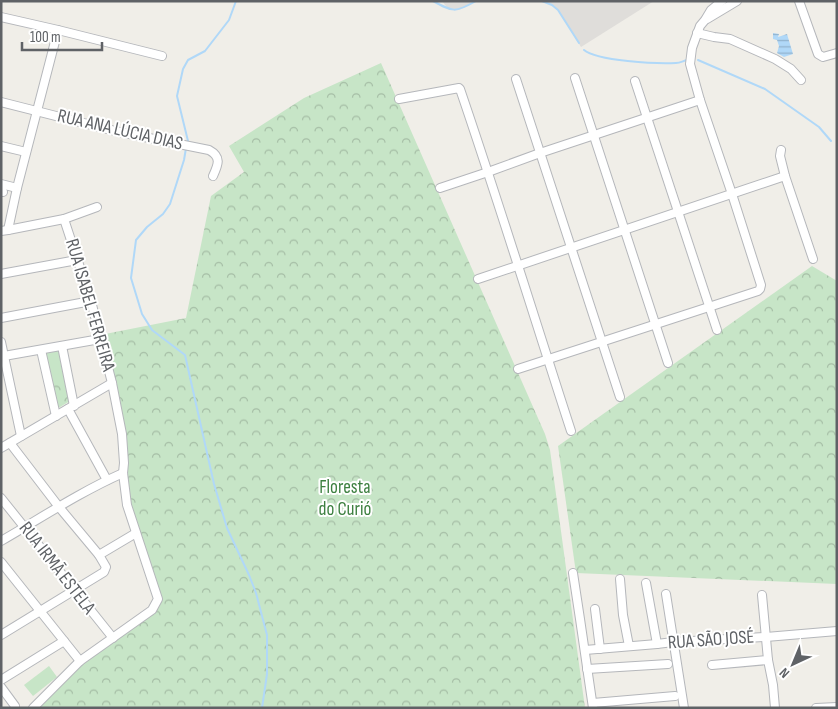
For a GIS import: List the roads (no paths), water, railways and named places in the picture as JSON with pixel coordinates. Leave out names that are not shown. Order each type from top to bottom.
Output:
[{"type":"street","points":[[518,369],[758,291],[761,288],[690,64],[690,58],[700,26],[711,10],[722,1]]},
{"type":"street","points":[[705,20],[737,1]]},
{"type":"street","points":[[799,1],[819,56],[837,53]]},
{"type":"street","points":[[1,17],[162,56]]},
{"type":"street","points":[[58,30],[5,231],[64,219],[97,207]]},
{"type":"street","points":[[698,33],[714,38],[730,39],[757,51],[784,64],[801,80]]},
{"type":"street","points":[[575,78],[668,363]]},
{"type":"street","points":[[516,79],[620,398]]},
{"type":"street","points":[[635,81],[717,330]]},
{"type":"street","points":[[399,99],[459,88],[571,431]]},
{"type":"street","points":[[440,188],[540,152],[700,100]]},
{"type":"street","name":"RUA ANA LÚCIA DIAS","points":[[1,102],[154,140],[210,150],[216,155],[218,161],[213,176]]},
{"type":"street","points":[[1,146],[26,152]]},
{"type":"street","points":[[781,150],[780,156],[785,176],[813,259]]},
{"type":"street","points":[[478,279],[785,176]]},
{"type":"street","points":[[2,189],[17,188]]},
{"type":"street","name":"RUA ISABEL FERREIRA","points":[[1,448],[112,383],[91,301],[64,219]]},
{"type":"street","points":[[1,274],[77,260]]},
{"type":"street","points":[[1,318],[91,301]]},
{"type":"street","points":[[20,436],[2,349],[41,350],[100,339]]},
{"type":"street","points":[[62,346],[71,408],[107,480]]},
{"type":"street","points":[[41,350],[56,416]]},
{"type":"street","points":[[33,708],[80,661],[152,610],[158,602],[158,596],[127,505],[123,473],[122,434],[112,383]]},
{"type":"street","points":[[1,389],[11,387]]},
{"type":"street","points":[[1,635],[106,569],[99,555],[10,443]]},
{"type":"street","points":[[1,541],[59,506],[123,473]]},
{"type":"street","name":"RUA IRMÃ ESTELA","points":[[1,498],[113,638]]},
{"type":"street","points":[[99,555],[136,533]]},
{"type":"street","points":[[1,562],[80,661]]},
{"type":"street","points":[[573,573],[593,706],[675,696]]},
{"type":"street","points":[[620,579],[623,615],[629,646]]},
{"type":"street","points":[[646,583],[657,644]]},
{"type":"street","points":[[666,594],[684,708]]},
{"type":"street","points":[[762,595],[768,660],[776,708]]},
{"type":"street","points":[[595,609],[600,649]]},
{"type":"street","name":"RUA SÃO JOSÉ","points":[[585,650],[837,631]]},
{"type":"street","points":[[1,680],[64,641]]},
{"type":"street","points":[[712,665],[768,660]]},
{"type":"street","points":[[587,669],[668,664]]},
{"type":"street","points":[[1,687],[16,707]]},
{"type":"street","points":[[816,708],[837,707]]},
{"type":"water","points":[[773,33],[779,34],[778,37],[787,34],[793,54],[784,57],[777,53],[779,46],[777,40],[773,39]]},
{"type":"waterway","points":[[187,144],[188,141],[177,96],[183,69],[188,60],[205,51],[229,20],[236,1]]},
{"type":"waterway","points":[[433,1],[454,10],[463,8],[476,1]]},
{"type":"waterway","points":[[542,1],[558,10],[579,43]]},
{"type":"waterway","points":[[584,50],[601,57],[628,61],[677,63],[687,60]]},
{"type":"waterway","points":[[698,60],[765,89],[819,127],[831,141]]},
{"type":"waterway","points":[[186,148],[170,204],[163,214],[147,227],[136,240],[131,278],[142,314],[152,330],[185,355],[214,484],[227,528],[256,593],[267,635],[267,674],[262,708]]},
{"type":"park label","name":"Floresta do Curió","points":[[345,498]]}]
